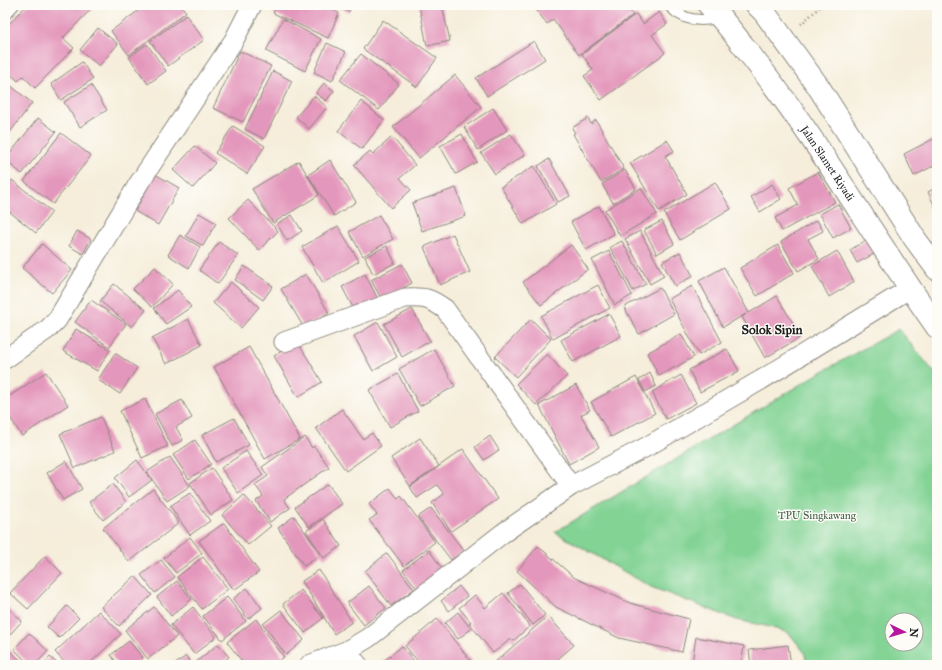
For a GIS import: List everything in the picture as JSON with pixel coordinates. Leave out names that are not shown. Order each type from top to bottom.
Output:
[{"type":"main road","points":[[757,5],[764,12],[818,86],[915,239],[937,268]]},
{"type":"main road","name":"Jalan Slamet Riyadi","points":[[715,11],[785,101],[842,185],[909,289],[937,328]]},
{"type":"main road","points":[[842,185],[867,163]]},
{"type":"street","points":[[5,359],[48,330],[57,320],[139,184],[234,40],[252,5]]},
{"type":"street","points":[[309,665],[352,658],[368,638],[503,533],[571,486],[648,446],[761,380],[909,289]]},
{"type":"street","points":[[284,342],[405,298],[421,297],[433,300],[445,309],[571,486]]},
{"type":"lane","points":[[5,15],[14,5]]},
{"type":"lane","points":[[668,5],[679,15],[690,19],[704,20],[715,11]]},
{"type":"path","points":[[784,40],[822,5]]},
{"type":"green space","name":"TPU Singkawang","points":[[899,329],[937,376],[937,665],[806,665],[805,653],[789,633],[766,626],[737,620],[651,587],[555,532],[816,375]]},
{"type":"building","points":[[27,5],[95,5],[63,38],[74,48],[35,88],[23,76],[18,81],[5,69],[5,28]]},
{"type":"building","points":[[146,5],[181,5],[186,12],[129,55],[111,31]]},
{"type":"building","points":[[277,5],[323,5],[339,13],[328,38],[273,13]]},
{"type":"building","points":[[333,5],[351,5],[349,12]]},
{"type":"building","points":[[419,5],[442,5],[450,41],[427,46]]},
{"type":"building","points":[[537,5],[635,5],[629,9],[633,15],[579,55],[553,19],[547,24],[534,7]]},
{"type":"building","points":[[659,12],[667,24],[652,35],[665,53],[601,100],[584,76],[593,70],[582,54],[636,14],[643,24]]},
{"type":"building","points":[[186,15],[204,40],[168,66],[150,41]]},
{"type":"building","points":[[283,19],[321,39],[305,71],[266,51]]},
{"type":"building","points":[[383,20],[437,58],[417,87],[363,49]]},
{"type":"building","points":[[98,28],[118,44],[99,66],[80,50]]},
{"type":"building","points":[[534,41],[545,59],[487,96],[476,78]]},
{"type":"building","points":[[327,43],[346,52],[332,81],[314,72]]},
{"type":"building","points":[[147,44],[166,71],[148,84],[129,57]]},
{"type":"building","points":[[240,51],[271,66],[243,122],[213,108]]},
{"type":"building","points":[[361,54],[399,84],[379,110],[340,80]]},
{"type":"building","points":[[82,62],[93,79],[61,100],[51,84]]},
{"type":"building","points":[[273,71],[292,81],[264,139],[245,129]]},
{"type":"building","points":[[455,75],[481,107],[419,158],[393,127]]},
{"type":"building","points":[[5,81],[32,103],[5,139]]},
{"type":"building","points":[[324,83],[334,91],[326,101],[316,93]]},
{"type":"building","points":[[91,85],[107,110],[80,127],[64,102]]},
{"type":"building","points":[[314,96],[327,107],[309,129],[296,117]]},
{"type":"building","points":[[361,101],[384,120],[362,149],[338,131]]},
{"type":"building","points":[[493,108],[507,130],[478,150],[464,127]]},
{"type":"building","points":[[38,118],[56,132],[22,174],[5,160]]},
{"type":"building","points":[[588,118],[591,124],[596,120],[624,169],[601,182],[573,134],[575,133],[572,128]]},
{"type":"building","points":[[233,126],[265,146],[247,174],[215,153]]},
{"type":"building","points":[[61,133],[91,156],[53,204],[24,181]]},
{"type":"building","points":[[462,134],[477,162],[456,174],[440,146]]},
{"type":"building","points":[[511,134],[525,155],[495,174],[481,153]]},
{"type":"building","points":[[392,137],[415,165],[400,178],[411,190],[391,208],[354,165],[370,151],[373,154]]},
{"type":"building","points":[[937,137],[937,164],[914,176],[904,154]]},
{"type":"building","points":[[667,140],[674,151],[665,156],[687,194],[659,211],[630,163]]},
{"type":"building","points":[[195,146],[215,163],[193,188],[173,170]]},
{"type":"building","points":[[549,159],[570,196],[558,202],[538,166]]},
{"type":"building","points":[[330,160],[356,202],[334,216],[308,175]]},
{"type":"building","points":[[299,161],[319,195],[273,223],[252,189]]},
{"type":"building","points":[[534,166],[556,204],[523,224],[501,187]]},
{"type":"building","points":[[625,170],[636,189],[613,203],[602,184]]},
{"type":"building","points":[[818,172],[835,202],[782,231],[775,218],[798,205],[789,188]]},
{"type":"building","points":[[155,174],[179,188],[158,225],[135,211]]},
{"type":"building","points":[[12,180],[52,212],[36,233],[5,208],[5,189]]},
{"type":"building","points":[[715,182],[731,209],[680,240],[664,213]]},
{"type":"building","points":[[772,184],[781,199],[760,212],[751,197]]},
{"type":"building","points":[[937,187],[937,211],[928,192]]},
{"type":"building","points":[[456,188],[466,216],[422,231],[412,203]]},
{"type":"building","points":[[641,188],[657,214],[620,236],[605,210]]},
{"type":"building","points":[[248,200],[278,231],[259,250],[229,218]]},
{"type":"building","points":[[838,204],[851,228],[833,238],[820,214]]},
{"type":"building","points":[[599,206],[614,234],[586,250],[571,222]]},
{"type":"building","points":[[199,213],[216,223],[203,246],[186,236]]},
{"type":"building","points":[[292,215],[302,231],[287,241],[277,224]]},
{"type":"building","points":[[379,215],[393,239],[363,256],[349,232]]},
{"type":"building","points":[[817,220],[823,231],[808,239],[819,259],[798,271],[781,242]]},
{"type":"building","points":[[662,221],[674,244],[657,254],[644,230]]},
{"type":"building","points":[[338,226],[359,261],[323,283],[302,247]]},
{"type":"building","points":[[77,231],[91,239],[83,254],[69,246]]},
{"type":"building","points":[[640,231],[664,276],[650,284],[625,239]]},
{"type":"building","points":[[453,234],[470,272],[440,285],[424,247]]},
{"type":"building","points":[[180,235],[200,247],[189,268],[168,255]]},
{"type":"building","points":[[868,239],[876,253],[857,263],[850,250]]},
{"type":"building","points":[[622,241],[646,284],[633,291],[610,247]]},
{"type":"building","points":[[219,242],[238,255],[218,284],[199,270]]},
{"type":"building","points":[[42,244],[72,270],[52,293],[22,268]]},
{"type":"building","points":[[571,245],[588,269],[541,305],[523,282]]},
{"type":"building","points":[[778,245],[794,273],[757,296],[740,268]]},
{"type":"building","points":[[387,246],[395,263],[373,274],[365,257]]},
{"type":"building","points":[[609,251],[632,295],[615,305],[592,260]]},
{"type":"building","points":[[837,251],[854,282],[829,297],[812,266]]},
{"type":"building","points":[[680,252],[693,276],[675,286],[662,262]]},
{"type":"building","points":[[402,264],[412,283],[382,300],[371,280]]},
{"type":"building","points":[[244,266],[273,286],[263,300],[235,280]]},
{"type":"building","points":[[155,267],[173,284],[152,307],[133,289]]},
{"type":"building","points":[[724,267],[749,313],[777,296],[801,337],[765,358],[742,317],[746,314],[723,327],[699,281]]},
{"type":"building","points":[[306,274],[329,313],[304,328],[281,289]]},
{"type":"building","points":[[365,274],[379,301],[356,313],[342,287]]},
{"type":"building","points":[[231,282],[259,307],[241,328],[213,303]]},
{"type":"building","points":[[114,284],[146,310],[132,327],[100,301]]},
{"type":"building","points":[[598,285],[610,308],[553,339],[541,316]]},
{"type":"building","points":[[692,286],[722,342],[699,355],[669,299]]},
{"type":"building","points":[[660,288],[674,314],[639,334],[624,307]]},
{"type":"building","points":[[178,290],[191,307],[166,324],[154,308]]},
{"type":"building","points":[[91,300],[126,324],[109,347],[75,322]]},
{"type":"building","points":[[412,309],[430,341],[402,357],[384,324]]},
{"type":"building","points":[[609,314],[621,336],[573,362],[561,340]]},
{"type":"building","points":[[188,319],[202,345],[166,364],[152,338]]},
{"type":"building","points":[[531,319],[551,339],[516,377],[495,357]]},
{"type":"building","points":[[378,322],[397,357],[373,371],[354,336]]},
{"type":"building","points":[[76,329],[110,350],[97,371],[63,351]]},
{"type":"building","points":[[681,334],[694,357],[659,376],[647,353]]},
{"type":"building","points":[[297,341],[322,382],[298,397],[274,356]]},
{"type":"building","points":[[249,347],[300,439],[265,459],[214,367]]},
{"type":"building","points":[[434,349],[455,386],[420,406],[399,369]]},
{"type":"building","points":[[727,349],[739,371],[700,392],[689,370]]},
{"type":"building","points":[[115,353],[137,368],[120,394],[98,380]]},
{"type":"building","points":[[547,354],[567,376],[536,405],[516,384]]},
{"type":"building","points":[[46,372],[68,405],[22,436],[5,410],[5,399]]},
{"type":"building","points":[[650,373],[656,386],[645,392],[639,380]]},
{"type":"building","points":[[398,374],[418,411],[390,427],[369,390]]},
{"type":"building","points":[[681,375],[696,403],[666,419],[652,392]]},
{"type":"building","points":[[636,377],[655,413],[611,437],[591,402]]},
{"type":"building","points":[[576,385],[590,410],[581,415],[599,447],[569,464],[539,405]]},
{"type":"building","points":[[145,399],[168,446],[142,458],[120,411]]},
{"type":"building","points":[[182,400],[192,418],[176,427],[183,440],[172,446],[155,414]]},
{"type":"building","points":[[342,409],[363,439],[372,433],[381,446],[346,471],[316,428]]},
{"type":"building","points":[[101,417],[115,451],[75,468],[60,434]]},
{"type":"building","points":[[234,418],[249,445],[216,462],[202,435]]},
{"type":"building","points":[[490,436],[499,450],[484,460],[475,447]]},
{"type":"building","points":[[305,437],[312,448],[314,446],[329,467],[284,499],[290,508],[270,522],[256,501],[263,496],[255,485],[268,476],[262,467]]},
{"type":"building","points":[[420,438],[439,466],[410,486],[391,458]]},
{"type":"building","points":[[195,440],[211,464],[189,479],[173,455]]},
{"type":"building","points":[[463,449],[498,499],[451,531],[432,503],[444,494],[437,485],[417,498],[410,487]]},
{"type":"building","points":[[246,451],[263,475],[238,493],[221,468]]},
{"type":"building","points":[[170,457],[190,486],[167,501],[147,472]]},
{"type":"building","points":[[137,460],[152,480],[129,497],[115,478]]},
{"type":"building","points":[[66,461],[82,489],[63,500],[47,473]]},
{"type":"building","points":[[212,468],[233,500],[211,515],[190,483]]},
{"type":"building","points":[[113,484],[126,502],[103,520],[89,502]]},
{"type":"building","points":[[328,484],[342,504],[309,527],[295,507]]},
{"type":"building","points":[[390,488],[398,499],[401,496],[435,542],[404,566],[369,520],[377,515],[369,504]]},
{"type":"building","points":[[153,489],[179,523],[129,562],[103,528]]},
{"type":"building","points":[[190,493],[210,521],[190,535],[170,506]]},
{"type":"building","points":[[244,495],[271,526],[248,545],[222,515]]},
{"type":"building","points":[[431,508],[464,551],[451,560],[418,517]]},
{"type":"building","points":[[294,516],[321,555],[304,566],[278,528]]},
{"type":"building","points":[[323,519],[341,546],[324,558],[306,531]]},
{"type":"building","points":[[224,523],[259,572],[234,590],[199,541]]},
{"type":"building","points":[[190,537],[202,553],[176,573],[164,558]]},
{"type":"building","points":[[538,546],[575,578],[630,603],[689,619],[682,652],[619,638],[556,607],[517,571]]},
{"type":"building","points":[[429,550],[443,570],[418,590],[403,570]]},
{"type":"building","points":[[387,553],[414,589],[391,606],[365,571]]},
{"type":"building","points":[[45,556],[62,573],[28,609],[10,593]]},
{"type":"building","points":[[203,557],[228,589],[202,609],[177,577]]},
{"type":"building","points":[[161,560],[175,577],[155,593],[141,575]]},
{"type":"building","points":[[319,570],[352,622],[334,634],[302,581]]},
{"type":"building","points":[[135,576],[152,595],[119,626],[101,607]]},
{"type":"building","points":[[177,581],[192,599],[171,616],[157,597]]},
{"type":"building","points":[[520,584],[545,615],[533,625],[508,593]]},
{"type":"building","points":[[369,586],[386,608],[364,625],[347,603]]},
{"type":"building","points":[[459,586],[467,596],[449,611],[441,601]]},
{"type":"building","points":[[247,588],[262,608],[248,619],[233,599]]},
{"type":"building","points":[[301,590],[323,618],[305,633],[283,604]]},
{"type":"building","points":[[503,593],[530,626],[513,641],[511,639],[493,653],[459,608],[475,595],[485,608]]},
{"type":"building","points":[[227,597],[246,621],[222,640],[203,616]]},
{"type":"building","points":[[5,605],[22,621],[5,640]]},
{"type":"building","points":[[67,606],[79,618],[59,638],[47,627]]},
{"type":"building","points":[[154,607],[177,636],[148,659],[125,630]]},
{"type":"building","points":[[193,607],[216,637],[194,654],[171,625]]},
{"type":"building","points":[[281,610],[304,640],[286,655],[263,624]]},
{"type":"building","points":[[99,611],[121,634],[88,665],[67,665],[55,652]]},
{"type":"building","points":[[458,612],[471,629],[458,639],[445,623]]},
{"type":"building","points":[[548,616],[574,645],[551,665],[497,665],[495,662]]},
{"type":"building","points":[[256,619],[284,657],[273,665],[245,665],[227,642]]},
{"type":"building","points":[[437,619],[474,665],[421,665],[405,646]]},
{"type":"building","points":[[29,633],[48,651],[35,665],[30,665],[14,649]]},
{"type":"building","points":[[696,637],[744,646],[741,665],[705,665],[692,663]]},
{"type":"building","points":[[129,641],[143,658],[134,665],[118,665],[111,655]]},
{"type":"building","points":[[218,644],[229,657],[219,665],[197,665],[195,663]]},
{"type":"building","points":[[788,645],[791,665],[751,665],[749,650]]},
{"type":"building","points":[[5,646],[25,665],[5,665]]},
{"type":"building","points":[[402,646],[417,665],[379,665]]},
{"type":"building","points":[[186,656],[193,665],[174,665]]},
{"type":"building","points":[[50,657],[59,665],[43,665]]},
{"type":"district","name":"Solok Sipin","points":[[772,329]]}]
